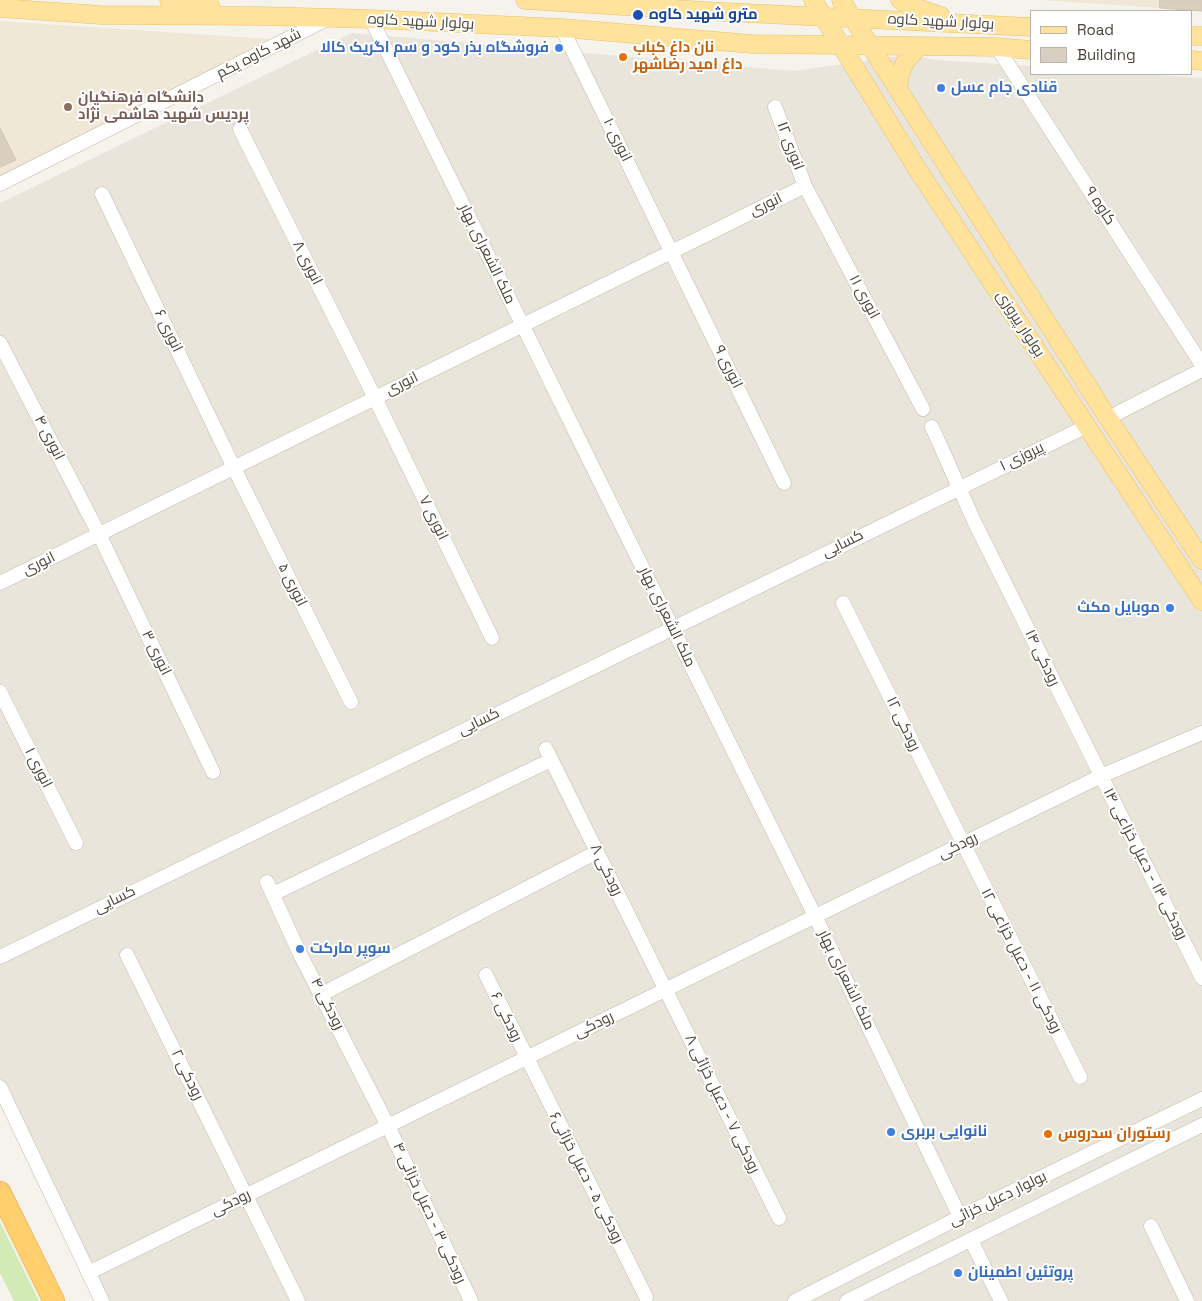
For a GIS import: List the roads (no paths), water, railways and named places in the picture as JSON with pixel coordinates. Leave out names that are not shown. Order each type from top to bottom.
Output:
[{"type":"highway","points":[[0,1192],[54,1301]]},
{"type":"main road","points":[[169,0],[261,16]]},
{"type":"main road","points":[[525,0],[823,16]]},
{"type":"main road","points":[[737,12],[758,0]]},
{"type":"main road","points":[[813,0],[823,16]]},
{"type":"main road","points":[[841,0],[852,18]]},
{"type":"main road","points":[[900,0],[911,6],[960,23]]},
{"type":"main road","name":"بولوار شهید کاوه","points":[[0,8],[101,15],[371,19],[562,28],[752,44],[997,47],[1030,50]]},
{"type":"main road","name":"بولوار شهید کاوه","points":[[823,16],[1030,27]]},
{"type":"main road","name":"بولوار پیروزی","points":[[823,16],[916,167],[1202,601]]},
{"type":"main road","name":"بولوار پیروزی","points":[[852,18],[1108,418],[1202,560]]},
{"type":"main road","points":[[898,89],[903,64],[920,46]]},
{"type":"street","name":"شهد کاوه یکم","points":[[0,184],[330,18]]},
{"type":"street","name":"ملک الشعرای بهار","points":[[371,19],[815,916],[960,1217]]},
{"type":"street","name":"انوری ۱۰","points":[[562,28],[671,252]]},
{"type":"street","name":"کاوه ۹","points":[[997,47],[1202,365]]},
{"type":"street","name":"انوری ۱۲","points":[[775,107],[805,186]]},
{"type":"street","name":"انوری ۸","points":[[240,128],[375,398]]},
{"type":"street","name":"انوری","points":[[0,583],[805,186]]},
{"type":"street","name":"انوری ۱۱","points":[[805,186],[923,409]]},
{"type":"street","name":"انوری ۶","points":[[102,194],[234,468]]},
{"type":"street","name":"انوری ۹","points":[[671,252],[784,483]]},
{"type":"street","name":"انوری ۴","points":[[0,342],[99,534]]},
{"type":"street","points":[[1108,418],[1202,370]]},
{"type":"street","name":"انوری ۷","points":[[375,398],[492,638]]},
{"type":"street","name":"پیروزی ۱","points":[[958,488],[1087,426]]},
{"type":"street","name":"رودکی ۱۴","points":[[932,427],[958,488],[1101,776]]},
{"type":"street","name":"انوری ۵","points":[[234,468],[351,702]]},
{"type":"street","name":"کسایی","points":[[0,957],[958,488]]},
{"type":"street","name":"انوری ۳","points":[[99,534],[213,772]]},
{"type":"street","name":"رودکی ۱۲","points":[[843,603],[963,844]]},
{"type":"street","name":"انوری ۱","points":[[0,692],[76,843]]},
{"type":"street","name":"رودکی","points":[[88,1273],[1101,776],[1202,732]]},
{"type":"street","name":"رودکی ۸","points":[[270,888],[548,754],[665,990]]},
{"type":"street","name":"رودکی ۱۳ - دعبل خزاعی ۱۴","points":[[1101,776],[1202,978]]},
{"type":"street","name":"رودکی ۱۱ - دعبل خزاعی ۱۲","points":[[963,844],[1080,1078]]},
{"type":"street","points":[[322,994],[597,852]]},
{"type":"street","name":"رودکی ۴","points":[[270,888],[299,952],[388,1126]]},
{"type":"street","name":"رودکی ۲","points":[[127,955],[298,1301]]},
{"type":"street","name":"رودکی ۶","points":[[486,975],[527,1058]]},
{"type":"street","name":"رودکی ۷ - دعبل خزائی ۸","points":[[665,990],[779,1218]]},
{"type":"street","name":"رودکی ۵ - دعبل خزائی۶","points":[[527,1058],[646,1297]]},
{"type":"street","points":[[0,1087],[102,1301]]},
{"type":"street","name":"بولوار دعبل خزائی","points":[[795,1301],[960,1217],[1202,1099]]},
{"type":"street","name":"بولوار دعبل خزائی","points":[[847,1301],[1202,1125]]},
{"type":"street","name":"رودکی ۳ - دعبل خزائی ۴","points":[[388,1126],[471,1301]]},
{"type":"street","points":[[1151,1226],[1187,1301]]},
{"type":"street","points":[[972,1240],[1001,1301]]},
{"type":"place","name":"مترو شهید کاوه","points":[[638,15]]},
{"type":"place","name":"فروشگاه بذر کود و سم اگریک کالا","points":[[559,48]]},
{"type":"place","name":"نان داغ کباب داغ امید رضاشهر","points":[[623,57]]},
{"type":"place","name":"قنادی جام عسل","points":[[941,88]]},
{"type":"place","name":"دانشگاه فرهنگیان پردیس شهید هاشمی نژاد","points":[[68,107]]},
{"type":"place","name":"موبایل مکث","points":[[1170,608]]},
{"type":"place","name":"سوپر مارکت","points":[[300,949]]},
{"type":"place","name":"نانوایی بربری","points":[[891,1132]]},
{"type":"place","name":"رستوران سدروس","points":[[1048,1134]]},
{"type":"place","name":"پروتئین اطمینان","points":[[958,1273]]}]
